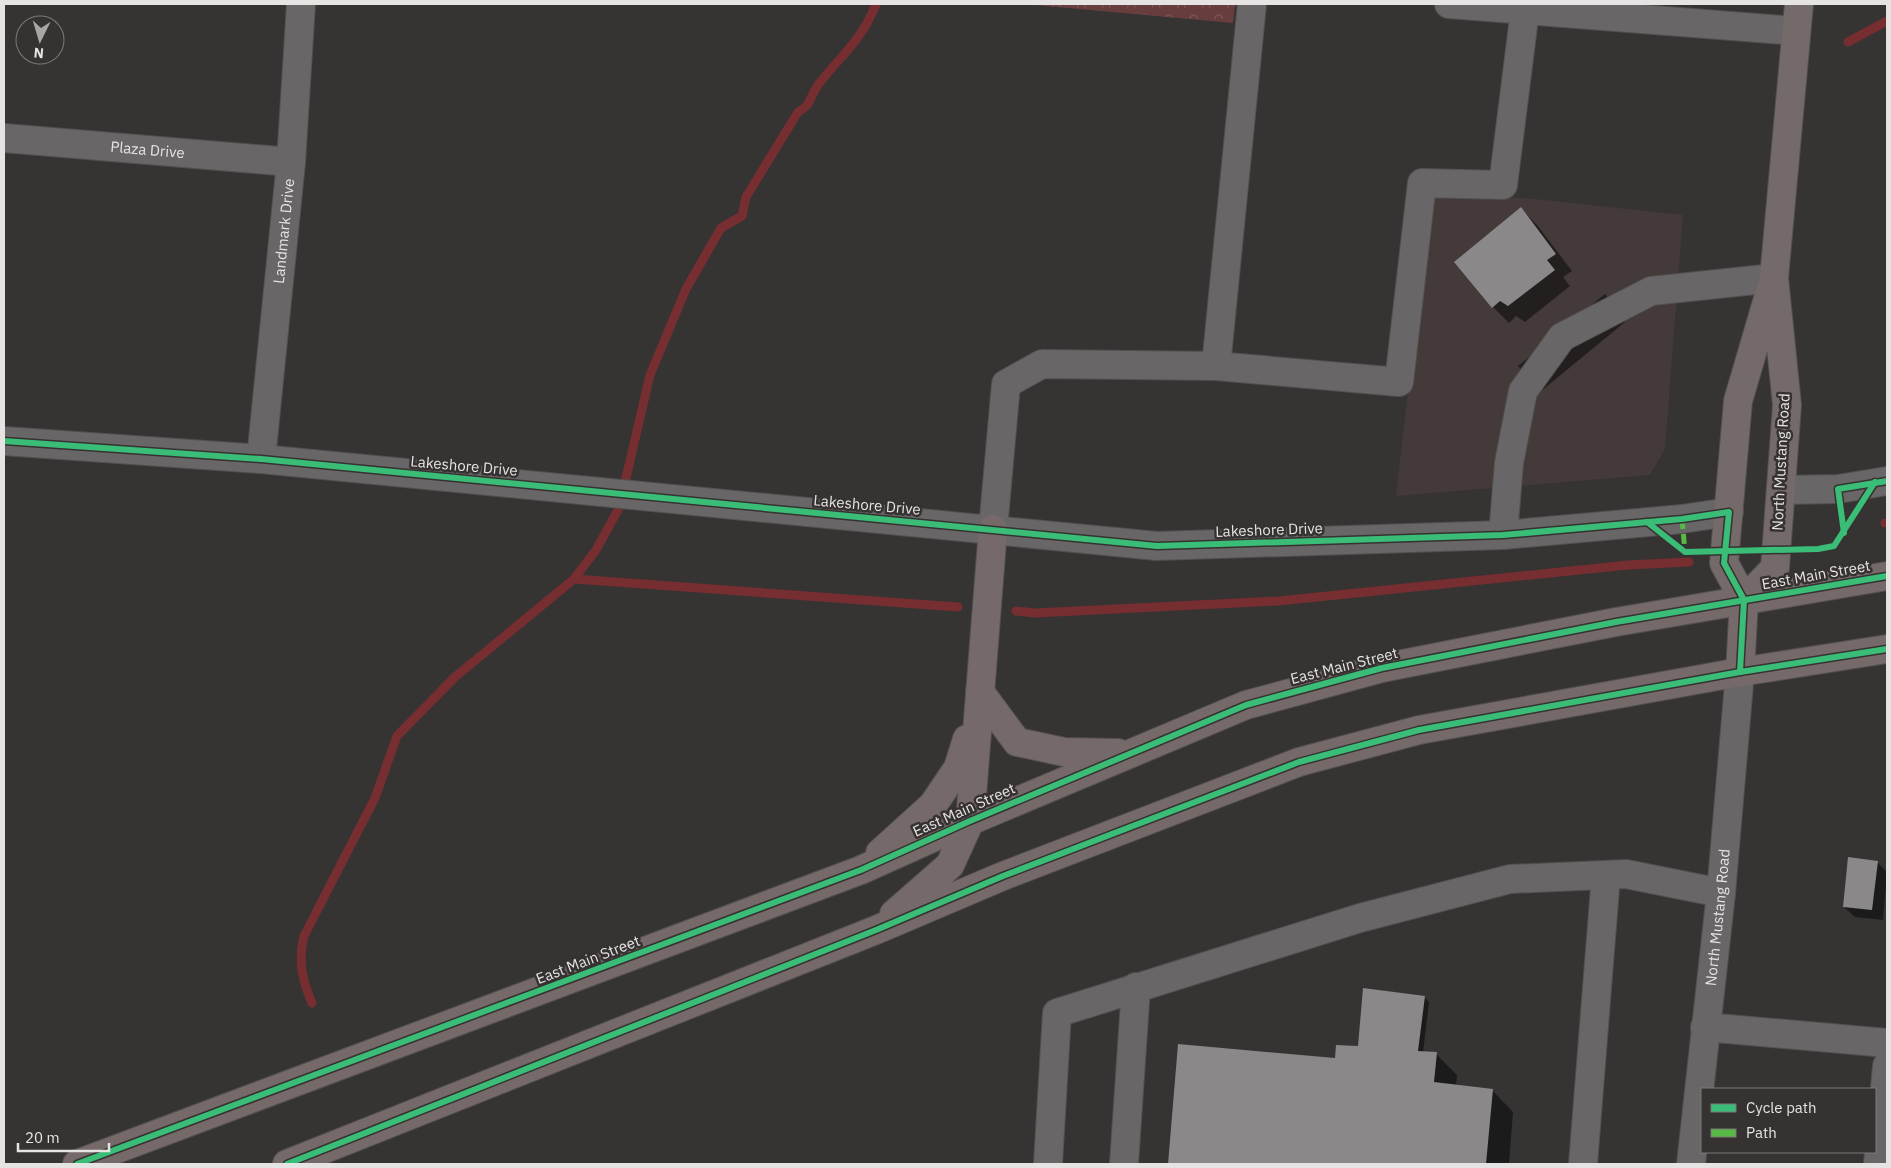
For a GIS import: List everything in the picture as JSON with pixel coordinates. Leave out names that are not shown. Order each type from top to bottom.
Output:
[{"type":"highway","points":[[876,930],[950,865],[970,820],[993,529]]},
{"type":"highway","name":"East Main Street","points":[[78,1164],[861,870],[970,820],[1246,705],[1382,668],[1616,622],[1887,576]]},
{"type":"highway","points":[[1740,672],[1744,600]]},
{"type":"highway","points":[[287,1164],[876,930],[1003,876],[1299,762],[1418,730],[1740,672],[1887,649]]},
{"type":"highway","points":[[980,692],[1017,742],[1064,752],[1130,753]]},
{"type":"highway","points":[[861,870],[933,805],[958,768],[980,692]]},
{"type":"main road","name":"North Mustang Road","points":[[1774,278],[1738,401],[1724,563],[1744,600],[1775,568],[1787,405],[1774,278],[1798,4]]},
{"type":"street","name":"Landmark Drive","points":[[261,460],[292,162],[301,4]]},
{"type":"street","points":[[1216,366],[1252,4]]},
{"type":"street","points":[[1450,4],[1796,31]]},
{"type":"street","points":[[993,529],[1006,384],[1042,364],[1216,366],[1399,382],[1422,183],[1504,185],[1525,10]]},
{"type":"street","name":"Plaza Drive","points":[[4,138],[292,162]]},
{"type":"street","points":[[1503,535],[1508,462],[1523,390],[1562,337],[1651,291],[1774,278]]},
{"type":"street","name":"Lakeshore Drive","points":[[4,441],[261,460],[1157,546],[1503,535],[1682,519],[1728,512]]},
{"type":"street","points":[[1781,490],[1838,489],[1887,481]]},
{"type":"street","name":"North Mustang Road","points":[[1691,1164],[1721,893],[1740,672]]},
{"type":"street","points":[[1048,1164],[1057,1013],[1360,918],[1510,879],[1626,874],[1721,893]]},
{"type":"street","points":[[1583,1164],[1606,875]]},
{"type":"street","points":[[1124,1164],[1136,987]]},
{"type":"street","points":[[1705,1027],[1887,1043]]},
{"type":"street","points":[[1878,1164],[1887,1066]]},
{"type":"shaded area","points":[[1446,194],[1535,199],[1683,215],[1665,449],[1650,475],[1396,496],[1430,200]]},
{"type":"green space","points":[[1024,4],[1235,4],[1233,23]]},
{"type":"building","points":[[1521,207],[1556,254],[1547,260],[1555,270],[1508,306],[1500,301],[1492,308],[1454,262]]},
{"type":"building","points":[[1848,857],[1878,861],[1872,910],[1843,907]]},
{"type":"building","points":[[1363,988],[1425,996],[1418,1051],[1437,1052],[1434,1082],[1493,1089],[1486,1164],[1168,1164],[1178,1044],[1335,1058],[1336,1045],[1358,1046]]},
{"type":"waterway","points":[[312,1003],[301,962],[304,936],[375,798],[397,736],[455,677],[574,579],[596,550],[619,508],[650,375],[686,289],[721,228],[742,216],[746,197],[798,112],[805,107],[826,74],[850,48],[864,28],[876,4]]},
{"type":"waterway","points":[[1848,42],[1887,21]]},
{"type":"waterway","points":[[1016,611],[1035,613],[1279,601],[1628,565],[1689,562]]},
{"type":"waterway","points":[[574,579],[958,607]]},
{"type":"marked path","points":[[1682,519],[1685,552]]},
{"type":"cycle path","points":[[4,441],[261,459],[1157,546],[1503,535],[1682,519],[1729,512],[1724,563],[1744,600]]},
{"type":"cycle path","points":[[1844,533],[1838,489],[1887,481]]},
{"type":"cycle path","points":[[1647,522],[1685,552],[1818,549],[1834,546],[1875,482]]},
{"type":"cycle path","points":[[77,1164],[861,870],[970,821],[1246,705],[1382,668],[1616,622],[1887,576]]},
{"type":"cycle path","points":[[1740,672],[1744,600]]},
{"type":"cycle path","points":[[287,1164],[876,930],[1003,876],[1299,762],[1419,730],[1740,672],[1887,649]]}]
